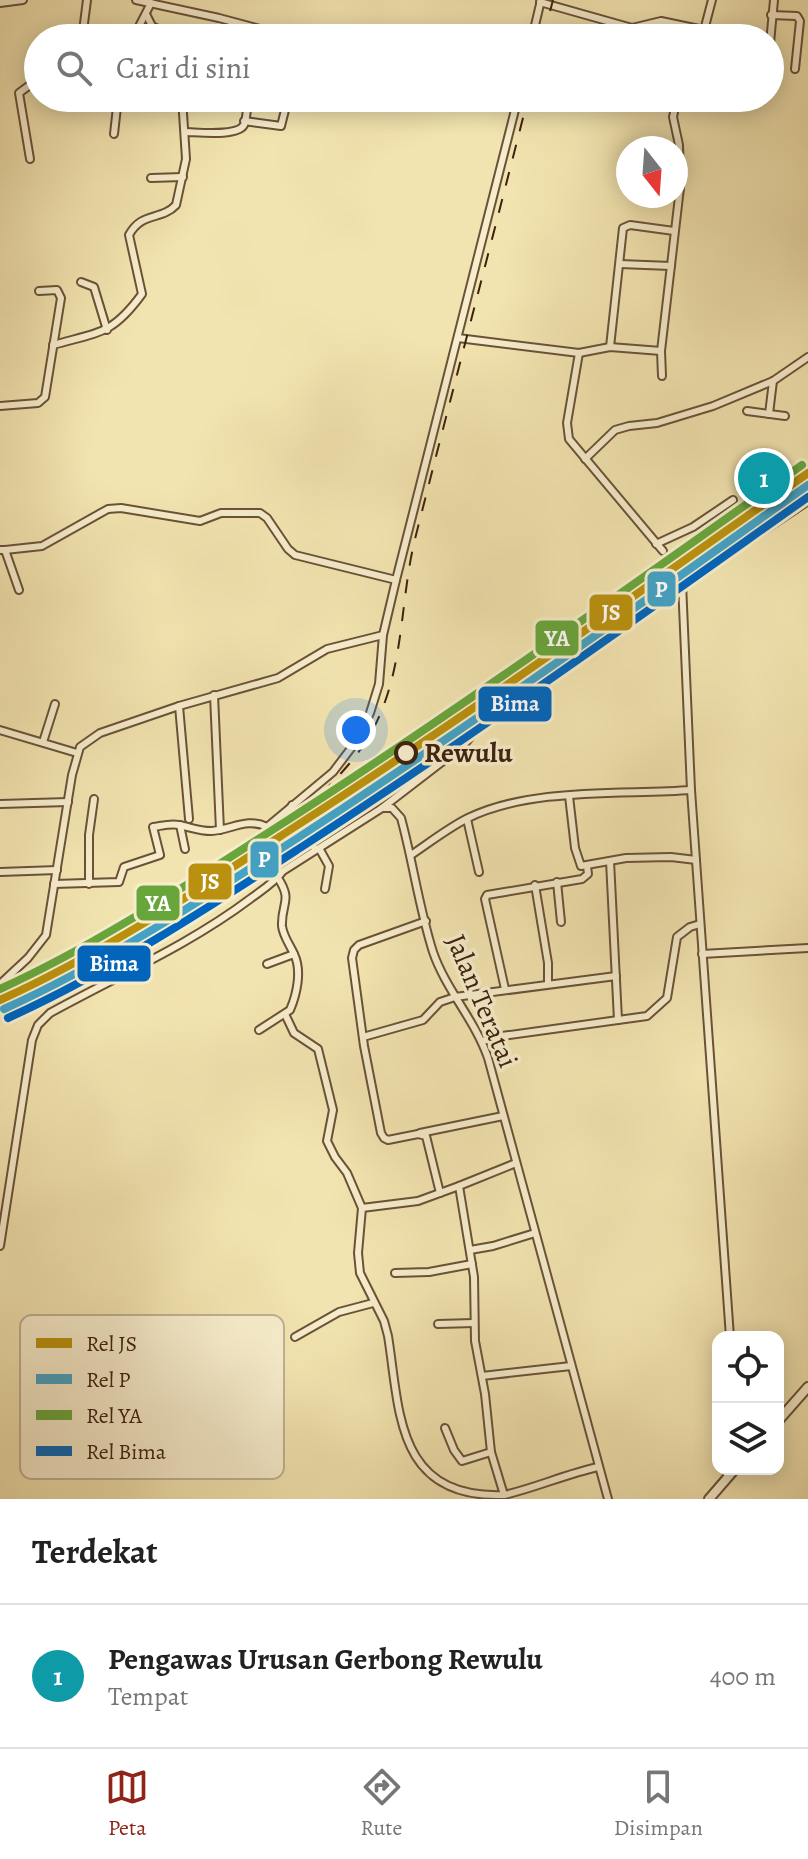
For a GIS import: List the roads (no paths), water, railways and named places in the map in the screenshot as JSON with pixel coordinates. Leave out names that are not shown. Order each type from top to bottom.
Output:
[{"type":"street","points":[[0,3],[23,0]]},
{"type":"street","points":[[84,24],[87,0]]},
{"type":"street","points":[[136,0],[240,24]]},
{"type":"street","points":[[706,24],[712,0]]},
{"type":"street","points":[[771,24],[774,0]]},
{"type":"street","points":[[535,24],[540,1],[618,24]]},
{"type":"street","points":[[141,24],[147,2]]},
{"type":"street","points":[[146,14],[151,24]]},
{"type":"street","points":[[771,15],[797,16],[800,21],[795,69]]},
{"type":"street","points":[[649,24],[661,21],[671,24]]},
{"type":"street","points":[[24,89],[19,93],[30,159]]},
{"type":"street","points":[[114,134],[116,112]]},
{"type":"street","points":[[53,345],[107,330],[142,294],[129,235],[144,218],[172,210],[176,205],[186,159],[183,112]]},
{"type":"street","points":[[185,132],[235,131],[242,127],[246,112]]},
{"type":"street","points":[[244,121],[281,126],[284,112]]},
{"type":"street","points":[[54,884],[119,882],[124,867],[156,857],[153,827],[180,825],[220,830],[248,823],[266,830],[333,772],[358,739],[379,684],[383,635],[396,580],[514,112]]},
{"type":"street","points":[[662,376],[661,351],[680,188],[674,112]]},
{"type":"street","points":[[151,178],[183,177]]},
{"type":"street","points":[[610,347],[622,230],[625,226],[674,231]]},
{"type":"street","points":[[620,264],[671,266]]},
{"type":"street","points":[[81,282],[94,287],[107,330]]},
{"type":"street","points":[[0,406],[42,401],[45,397],[61,298],[57,290],[39,291]]},
{"type":"street","points":[[458,338],[579,353],[610,347],[661,351]]},
{"type":"street","points":[[579,353],[567,433],[585,459],[663,551]]},
{"type":"street","points":[[585,459],[615,430],[666,421],[713,406],[773,381],[808,357]]},
{"type":"street","points":[[769,414],[773,381]]},
{"type":"street","points":[[747,411],[785,416]]},
{"type":"street","points":[[656,544],[693,527],[733,500]]},
{"type":"street","points":[[730,1331],[691,790],[683,578],[808,501]]},
{"type":"street","points":[[19,590],[3,550],[42,546],[108,509],[121,508],[200,521],[221,513],[260,513],[295,555],[396,580]]},
{"type":"street","points":[[0,1246],[32,1040],[38,1025],[50,1013],[235,910],[283,871],[382,808],[464,745],[476,730],[547,673],[621,627],[670,591],[682,590]]},
{"type":"street","points":[[0,984],[28,958],[46,935],[77,753],[84,742],[100,733],[179,706],[278,678],[327,649],[383,635]]},
{"type":"street","points":[[365,640],[381,651]]},
{"type":"street","points":[[214,695],[220,830]]},
{"type":"street","points":[[43,742],[55,704]]},
{"type":"street","points":[[179,706],[189,819]]},
{"type":"street","points":[[0,730],[77,753]]},
{"type":"street","points":[[411,855],[467,819],[515,802],[691,790]]},
{"type":"street","points":[[569,796],[577,858],[581,866],[653,857],[696,860]]},
{"type":"street","points":[[89,884],[89,835],[94,799]]},
{"type":"street","points":[[0,804],[68,802]]},
{"type":"street","points":[[292,805],[290,810],[329,866],[325,889]]},
{"type":"street","name":"Jalan Teratai","points":[[382,808],[392,808],[399,813],[434,953],[455,997],[482,1041],[608,1499]]},
{"type":"street","points":[[467,819],[479,872]]},
{"type":"street","points":[[180,825],[185,849]]},
{"type":"street","points":[[610,861],[618,1020]]},
{"type":"street","points":[[276,862],[283,871]]},
{"type":"street","points":[[505,989],[486,897],[490,893],[586,877],[587,866]]},
{"type":"street","points":[[0,872],[57,870]]},
{"type":"street","points":[[259,1030],[285,1014],[294,1000],[298,971],[283,930],[287,899],[278,878]]},
{"type":"street","points":[[557,882],[561,922]]},
{"type":"street","points":[[535,885],[548,958],[548,983]]},
{"type":"street","points":[[426,921],[359,945],[352,958],[363,1037],[383,1136],[388,1140],[503,1116]]},
{"type":"street","points":[[482,1041],[647,1016],[667,998],[677,937],[700,924]]},
{"type":"street","points":[[702,954],[808,948]]},
{"type":"street","points":[[267,964],[294,954]]},
{"type":"street","points":[[363,1037],[423,1020],[440,1002],[455,997],[616,976]]},
{"type":"street","points":[[285,1014],[294,1033],[318,1049],[333,1110],[327,1141],[347,1173],[362,1208],[358,1253],[360,1273],[384,1321],[404,1438],[415,1467],[426,1481],[444,1494],[478,1498],[504,1495],[562,1475],[598,1467]]},
{"type":"street","points":[[418,1134],[427,1139],[440,1193]]},
{"type":"street","points":[[362,1208],[418,1201],[516,1163]]},
{"type":"street","points":[[459,1186],[472,1264],[476,1303],[475,1341],[491,1452],[504,1495]]},
{"type":"street","points":[[470,1250],[535,1233]]},
{"type":"street","points":[[395,1273],[429,1272],[472,1264]]},
{"type":"street","points":[[295,1337],[339,1312],[373,1303]]},
{"type":"street","points":[[438,1324],[474,1323]]},
{"type":"street","points":[[482,1376],[571,1366]]},
{"type":"street","points":[[784,1414],[808,1387]]},
{"type":"street","points":[[445,1428],[462,1461],[491,1452]]},
{"type":"street","points":[[709,1499],[730,1475]]},
{"type":"tunnel","points":[[663,551],[679,574]]},
{"type":"railway","points":[[547,24],[553,0]]},
{"type":"railway","points":[[321,794],[363,746],[376,724],[388,691],[415,539],[524,112]]},
{"type":"rail line","name":"YA","points":[[0,989],[111,931],[288,820],[483,690],[802,465]]},
{"type":"rail line","name":"JS","points":[[0,1000],[150,920],[359,785],[808,473]]},
{"type":"rail line","name":"P","points":[[4,1009],[117,951],[296,839],[490,709],[808,485]]},
{"type":"rail line","name":"Bima","points":[[8,1018],[121,960],[365,806],[808,497]]},
{"type":"place","name":"Pengawas Urusan Gerbong Rewulu","points":[[764,478]]},
{"type":"place","name":"Rewulu","points":[[406,753]]}]
